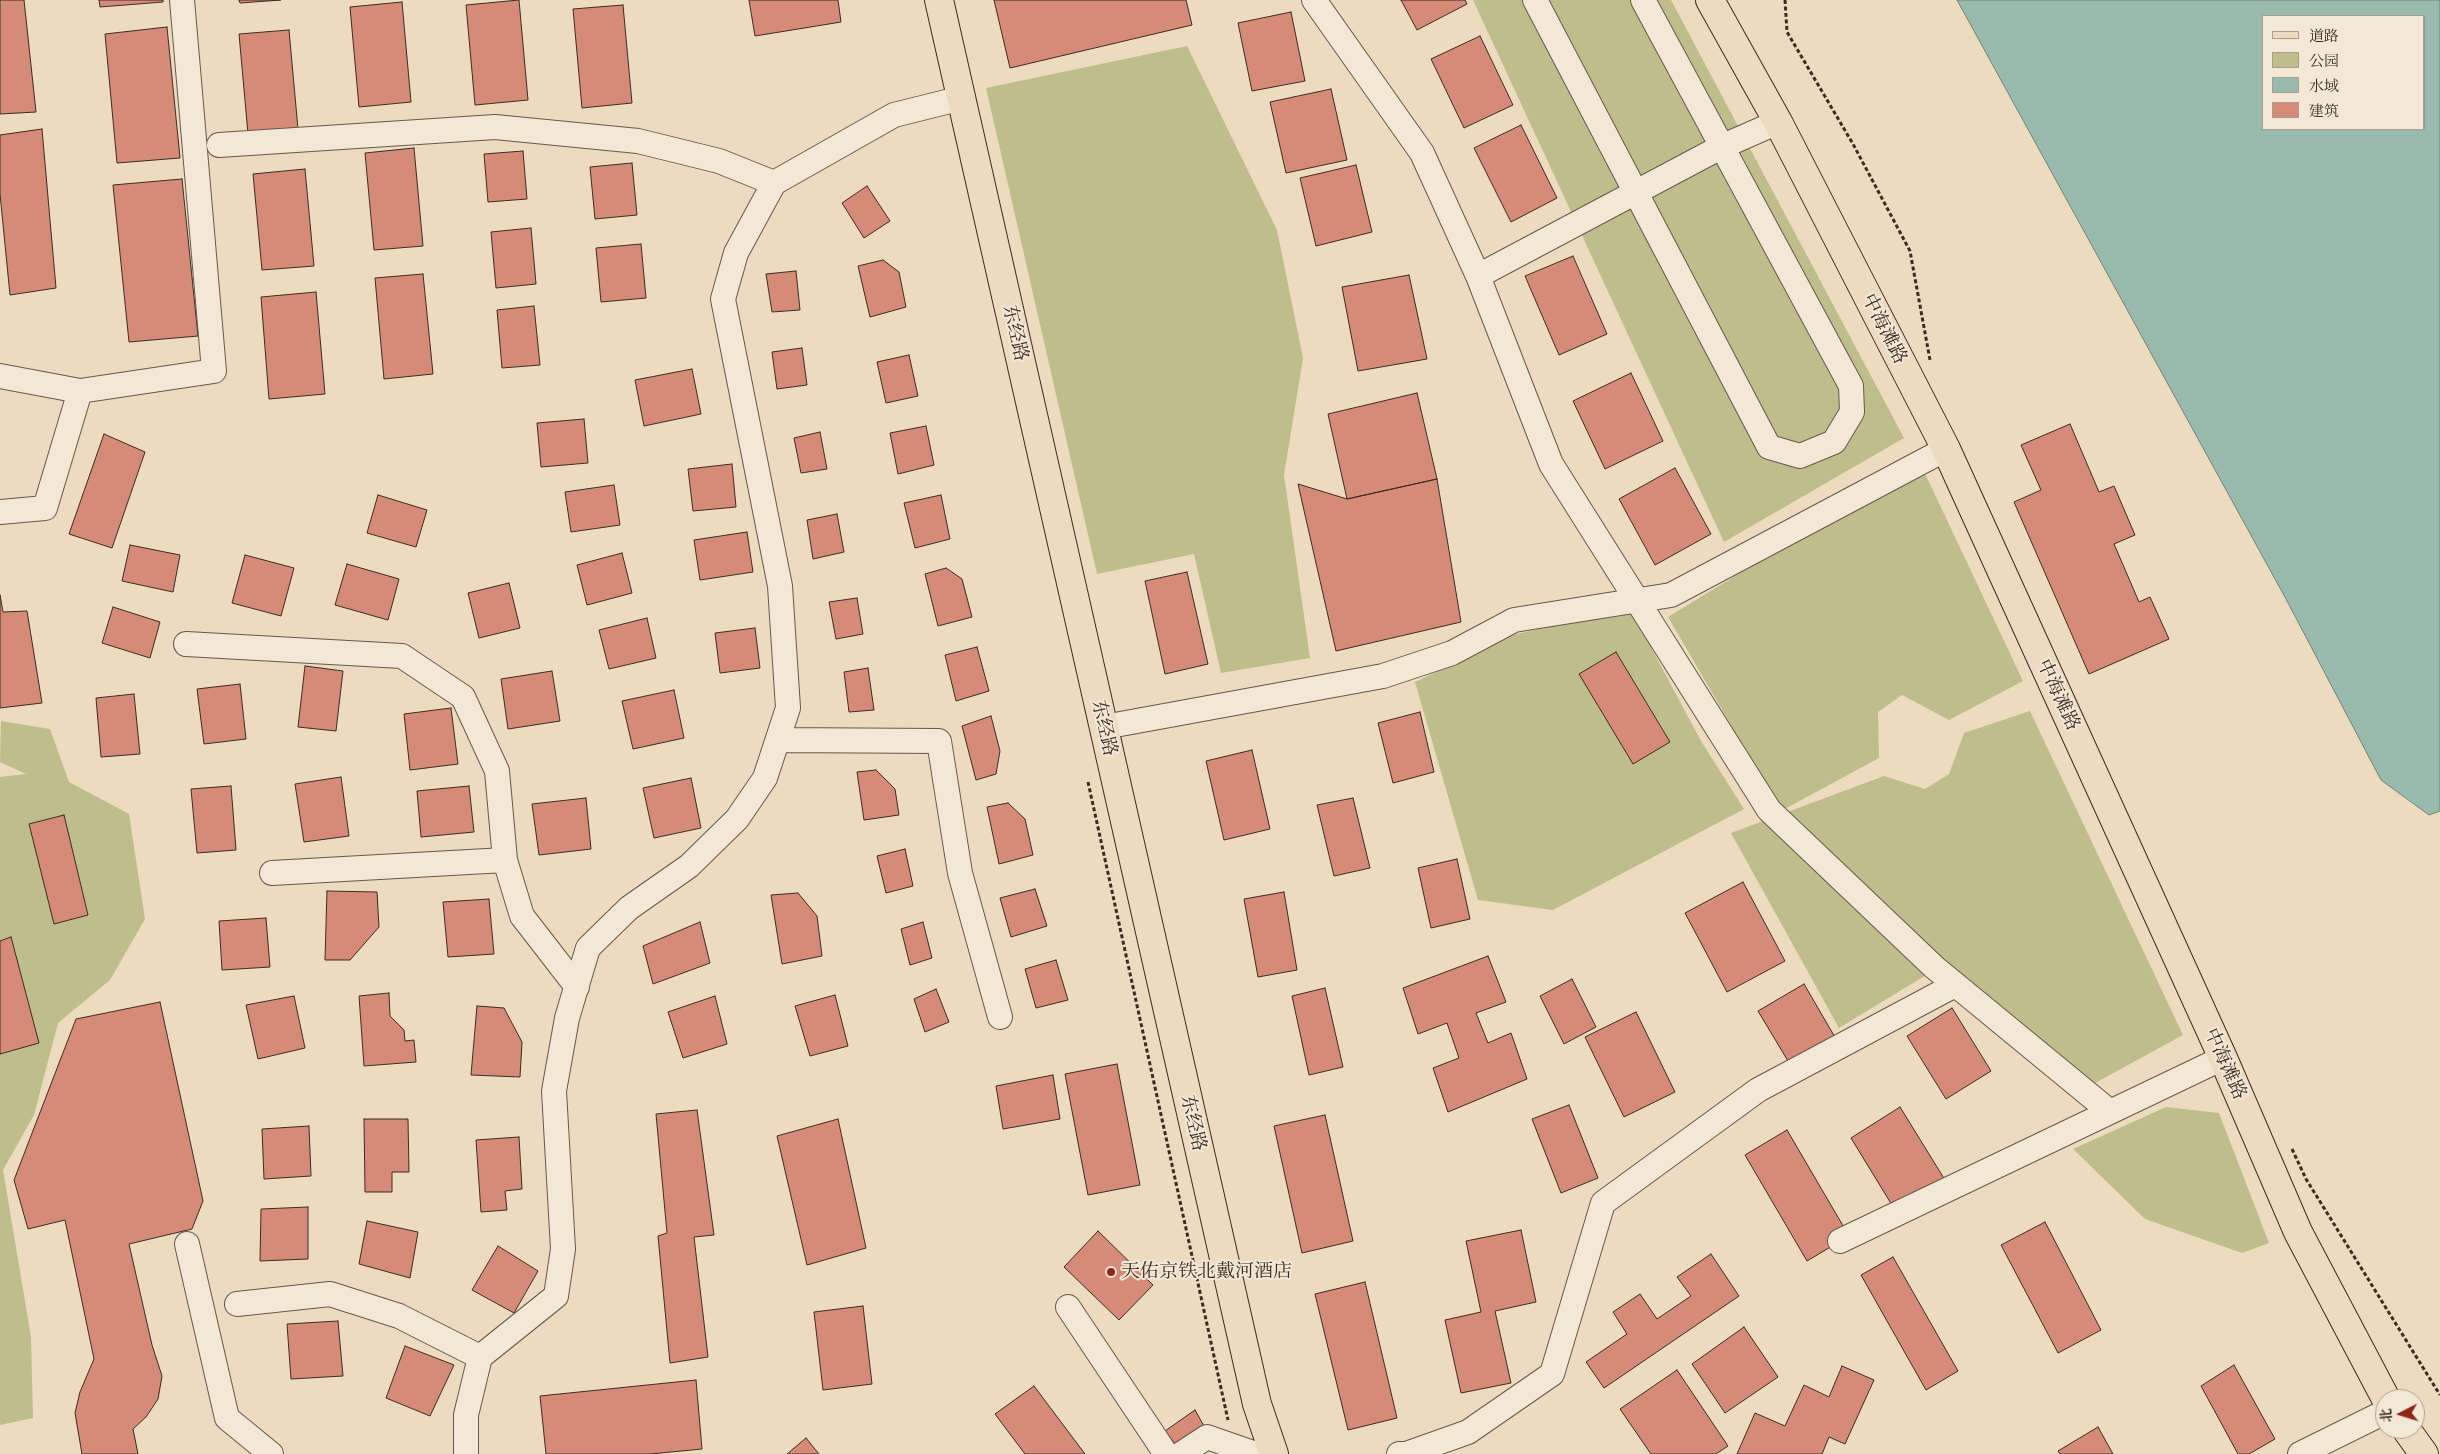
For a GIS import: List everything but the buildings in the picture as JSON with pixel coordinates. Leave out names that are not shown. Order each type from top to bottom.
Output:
[{"type":"main road","name":"东经路","points":[[939,0],[1257,1404],[1274,1454]]},
{"type":"main road","name":"中海滩路","points":[[1710,0],[1778,122],[1946,449],[2222,1058],[2298,1232],[2381,1389]]},
{"type":"main road","points":[[2413,1439],[2424,1454]]},
{"type":"street","points":[[0,376],[80,391],[214,371],[182,0]]},
{"type":"street","points":[[1314,0],[1422,153],[1478,276],[1551,464],[1769,810],[1955,985],[2109,1111]]},
{"type":"street","points":[[1535,0],[1769,447],[1800,456],[1834,442],[1852,412],[1851,386],[1643,0]]},
{"type":"street","points":[[466,1454],[466,1415],[480,1357],[556,1296],[563,1249],[554,1091],[567,1018],[588,948],[629,908],[689,866],[737,819],[765,778],[788,708],[780,586],[723,300],[736,252],[774,183],[894,115],[962,98]]},
{"type":"street","points":[[1478,276],[1636,194],[1721,147],[1778,122]]},
{"type":"street","points":[[220,145],[495,127],[638,141],[719,161],[774,183]]},
{"type":"street","points":[[0,512],[45,508],[80,391]]},
{"type":"street","points":[[1104,727],[1383,676],[1452,653],[1514,620],[1671,595],[1946,449]]},
{"type":"street","points":[[186,644],[402,656],[463,697],[497,771],[505,860],[522,916],[577,987]]},
{"type":"street","points":[[778,740],[939,741],[960,873],[1000,1017]]},
{"type":"street","points":[[272,873],[505,860]]},
{"type":"street","points":[[1398,1454],[1406,1454],[1468,1432],[1552,1374],[1603,1203],[1758,1090],[1955,985]]},
{"type":"street","points":[[1840,1241],[2222,1058]]},
{"type":"street","points":[[187,1244],[227,1418],[271,1454]]},
{"type":"street","points":[[237,1304],[330,1294],[399,1316],[480,1357]]},
{"type":"street","points":[[1068,1307],[1166,1454]]},
{"type":"street","points":[[2300,1454],[2375,1417]]},
{"type":"street","points":[[1181,1454],[1207,1437],[1256,1454]]},
{"type":"path","points":[[1785,0],[1787,32],[1853,144],[1910,251],[1930,363]]},
{"type":"path","points":[[2289,1144],[2306,1179],[2440,1395]]},
{"type":"green space","points":[[1473,0],[1671,0],[1904,438],[1724,542]]},
{"type":"green space","points":[[1187,46],[1277,230],[1303,358],[1284,475],[1310,658],[1221,673],[1194,554],[1097,574],[986,88]]},
{"type":"green space","points":[[1920,463],[2023,681],[1949,720],[1902,695],[1878,712],[1879,758],[1781,811],[1668,617]]},
{"type":"green space","points":[[1630,608],[1701,741],[1744,809],[1553,910],[1478,900],[1415,682],[1512,635]]},
{"type":"green space","points":[[2030,711],[2183,1035],[2095,1083],[1946,963],[1839,1028],[1731,833],[1884,776],[1925,789],[1949,774],[1964,733]]},
{"type":"green space","points":[[1,721],[50,729],[69,782],[129,814],[145,919],[110,980],[58,1023],[34,1115],[3,1170],[31,1337],[33,1418],[0,1425],[0,777],[26,774],[0,762]]},
{"type":"green space","points":[[2166,1107],[2219,1113],[2269,1243],[2242,1253],[2145,1219],[2073,1149]]},
{"type":"water","points":[[1957,0],[2440,0],[2440,811],[2429,815],[2381,780],[2286,599]]},
{"type":"place","name":"天佑京铁北戴河酒店","points":[[1111,1272]]}]
